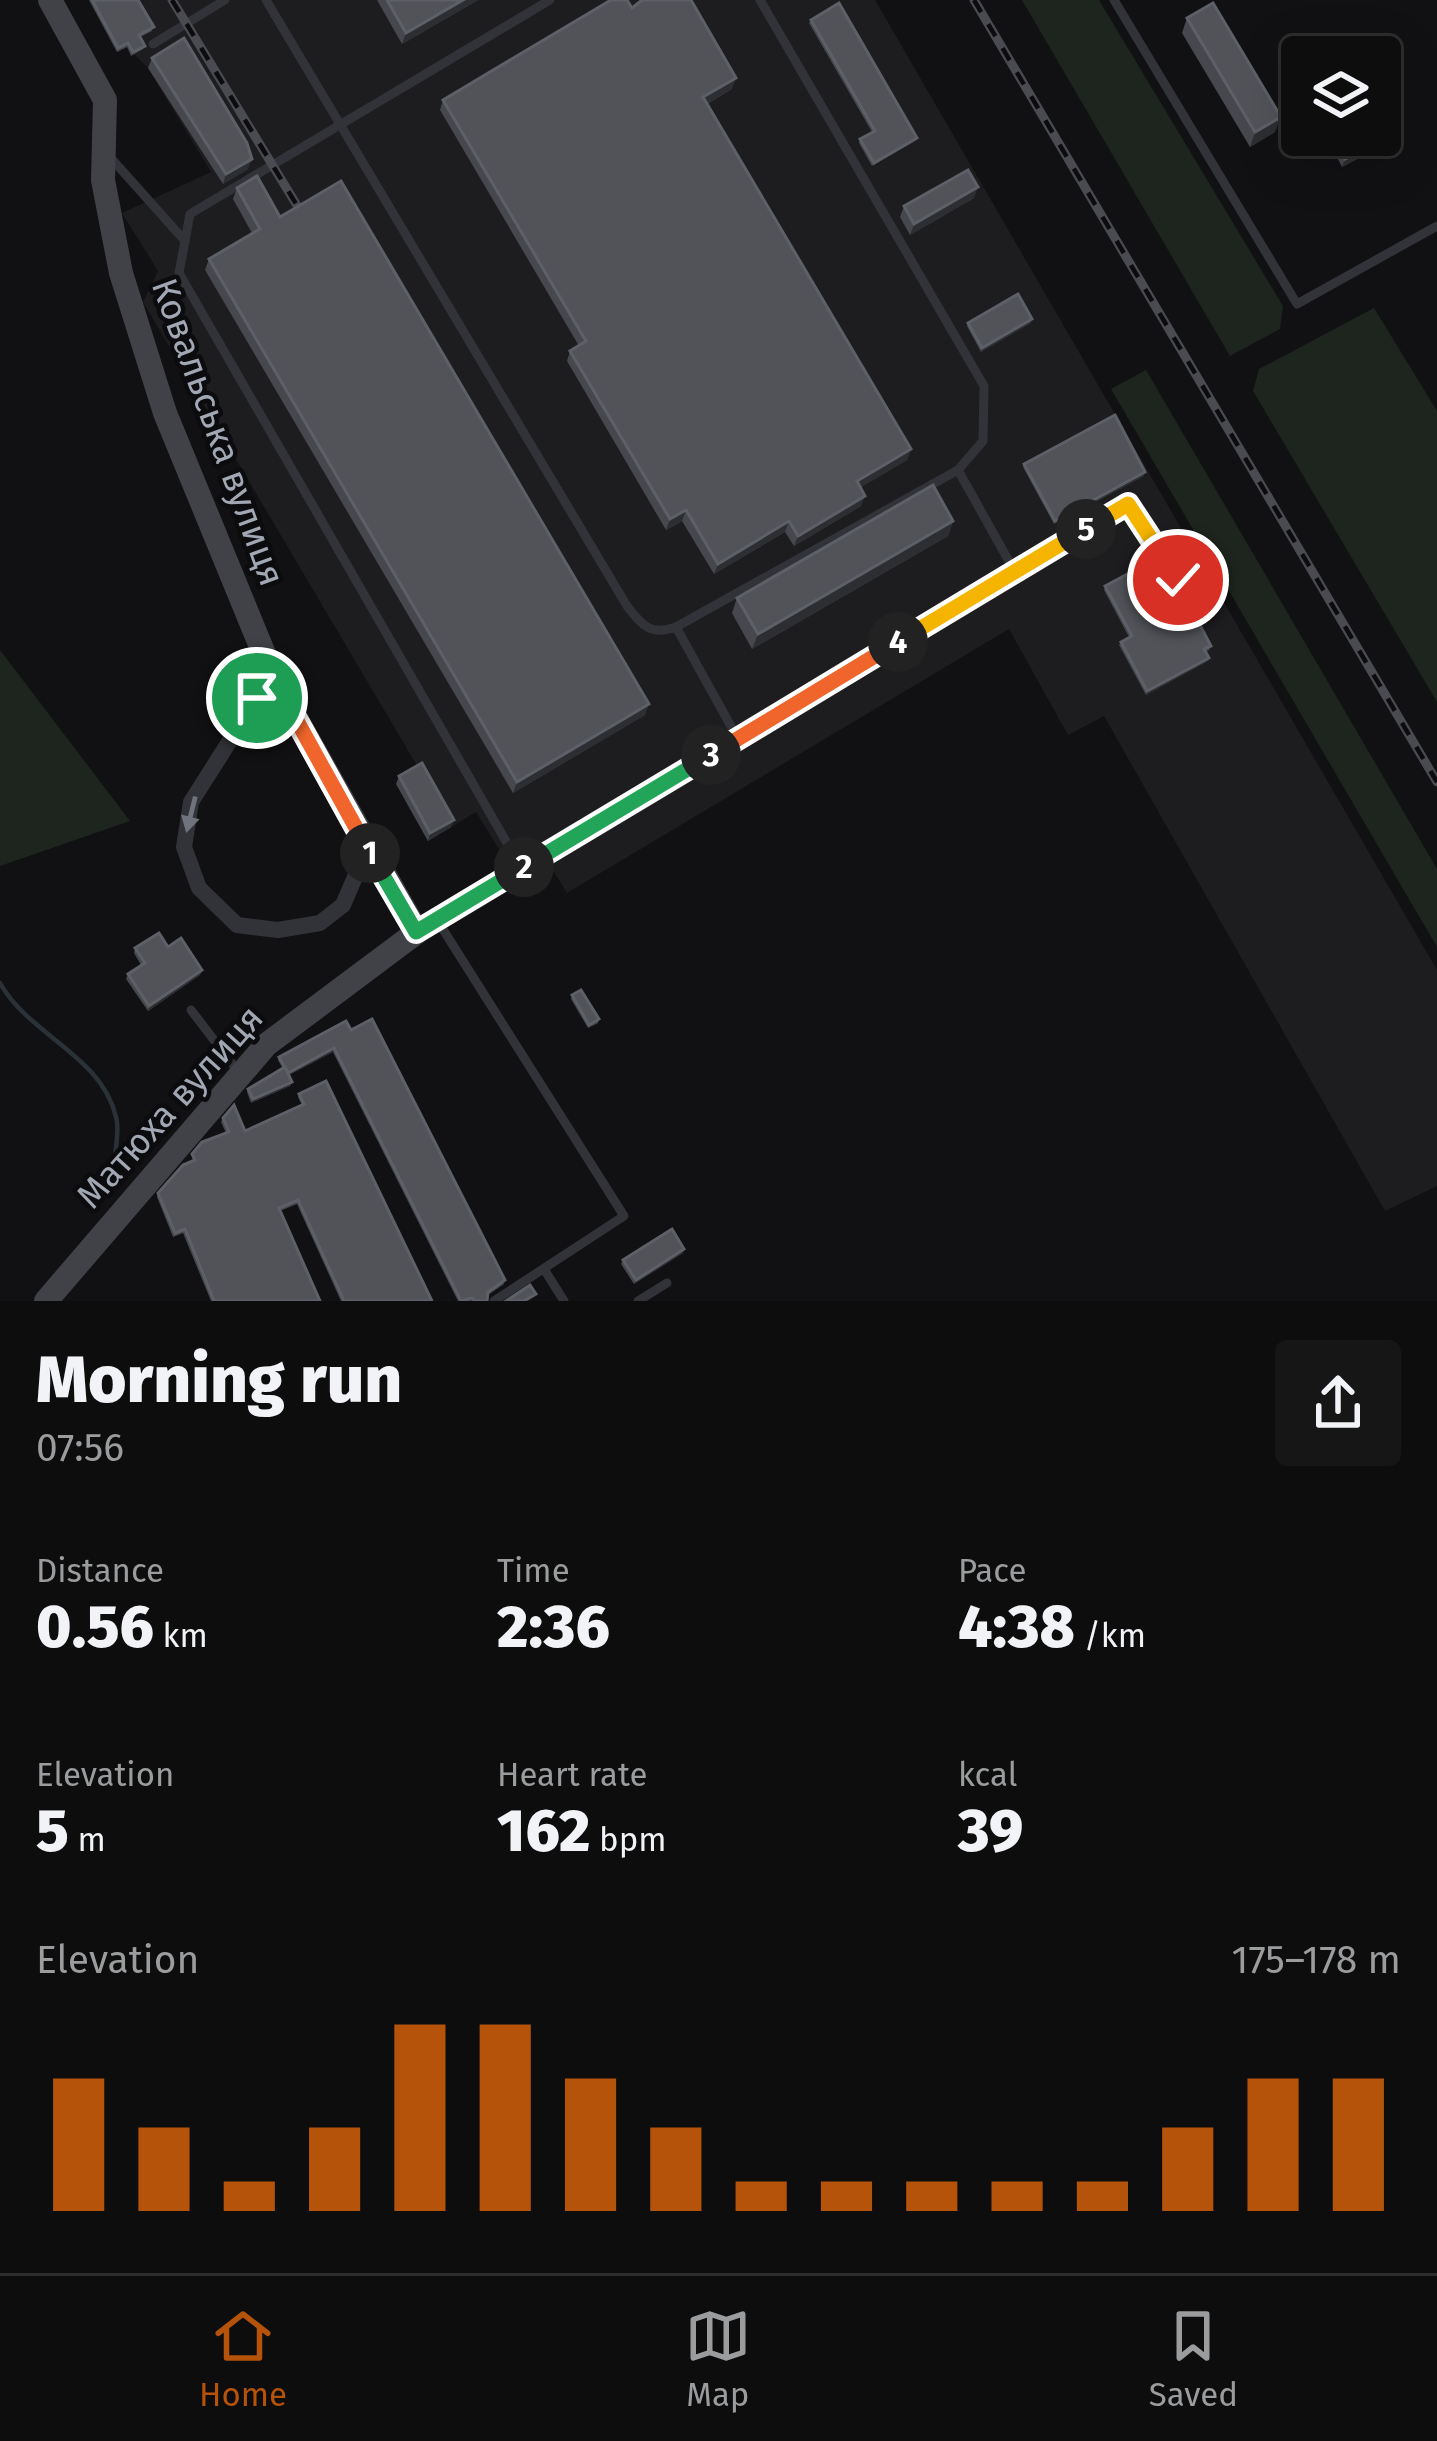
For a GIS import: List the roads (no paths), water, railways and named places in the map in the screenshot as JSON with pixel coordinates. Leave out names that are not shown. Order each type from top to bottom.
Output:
[{"type":"street","name":"Ковальська вулиця","points":[[50,0],[105,100],[103,180],[121,273],[165,413],[276,683],[368,849],[427,926]]},
{"type":"street","points":[[276,683],[257,698],[191,802],[184,847],[199,887],[237,925],[278,930],[320,923],[343,905],[368,849]]},
{"type":"street","name":"Матюха вулиця","points":[[46,1301],[266,1045],[427,926]]},
{"type":"lane","points":[[153,44],[225,0]]},
{"type":"lane","points":[[266,0],[628,606],[641,626],[660,633],[958,470],[982,441],[987,414],[984,386],[760,0]]},
{"type":"lane","points":[[522,869],[179,273],[190,214],[550,0]]},
{"type":"lane","points":[[1114,0],[1297,304],[1437,226]]},
{"type":"lane","points":[[104,148],[117,169],[149,196],[185,241]]},
{"type":"lane","points":[[958,470],[1015,572]]},
{"type":"lane","points":[[494,1301],[624,1216],[427,926],[1128,504],[1178,580],[1199,592]]},
{"type":"lane","points":[[676,627],[738,739]]},
{"type":"lane","points":[[191,1010],[240,1074]]},
{"type":"lane","points":[[544,1268],[565,1301]]},
{"type":"lane","points":[[638,1301],[667,1283]]},
{"type":"waterway","points":[[0,983],[28,1017],[81,1062],[108,1096],[117,1122],[114,1164]]},
{"type":"railway","points":[[172,0],[315,235]]},
{"type":"railway","points":[[974,0],[1437,782]]}]
